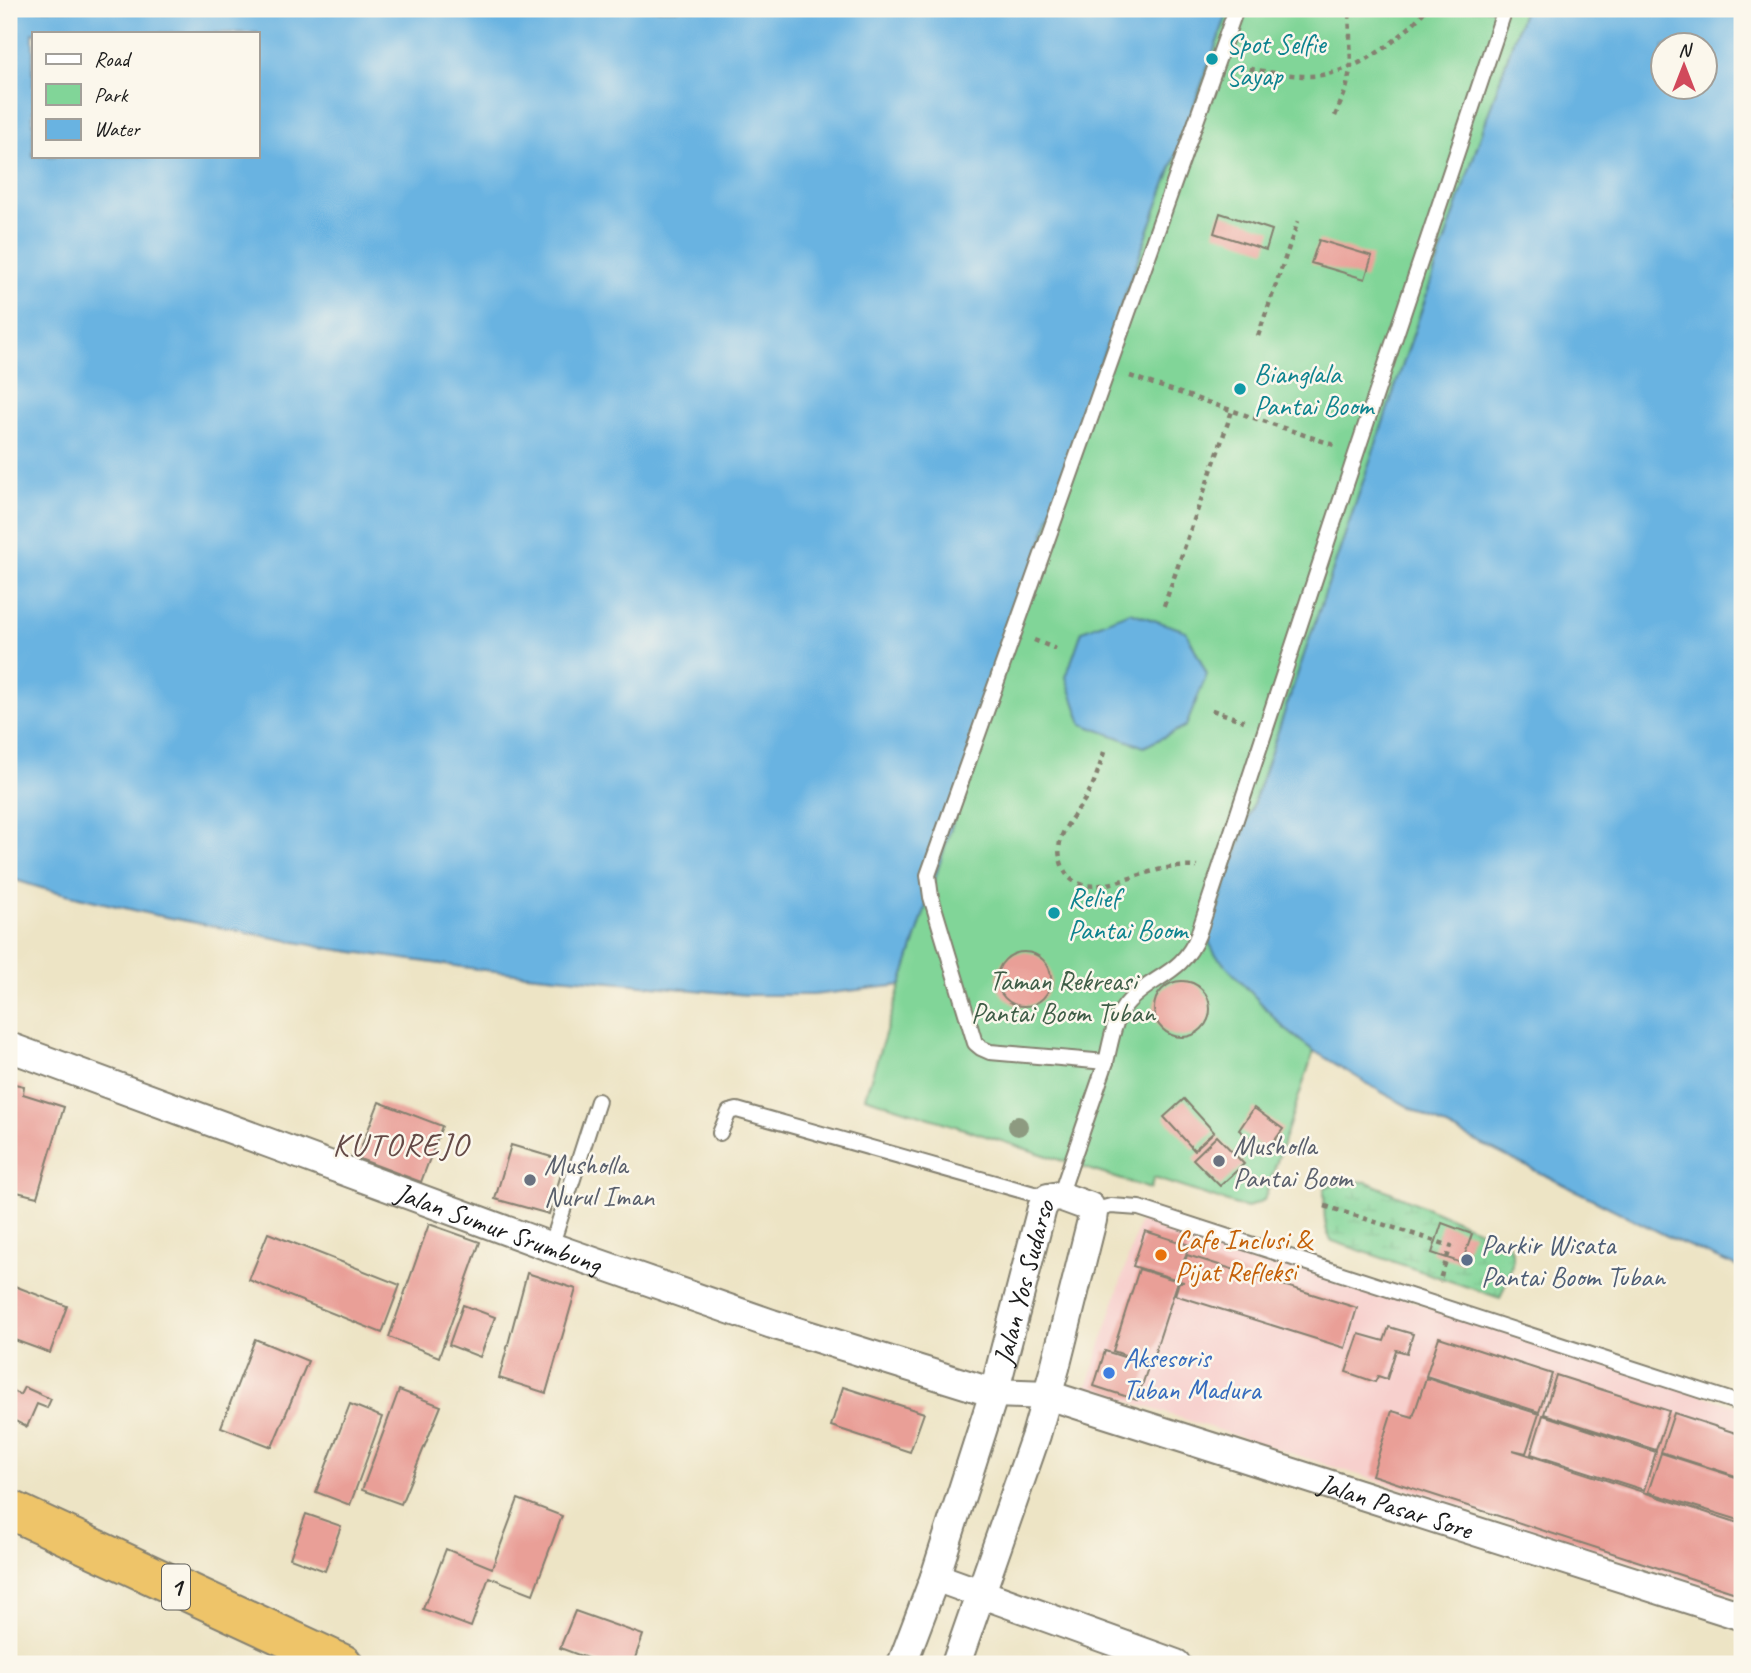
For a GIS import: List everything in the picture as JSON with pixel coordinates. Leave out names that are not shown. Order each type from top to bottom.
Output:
[{"type":"highway","name":"1","points":[[9,1509],[343,1664]]},
{"type":"street","name":"Jalan Sumur Srumbung","points":[[9,1047],[551,1247],[772,1324],[994,1393],[1048,1395]]},
{"type":"street","name":"Jalan Yos Sudarso","points":[[902,1664],[934,1577],[994,1393],[1042,1208],[1054,1197],[1085,1205],[1093,1211],[1093,1216],[1036,1435],[956,1664]]},
{"type":"street","name":"Jalan Pasar Sore","points":[[1048,1395],[1742,1616]]},
{"type":"street","points":[[934,1577],[1176,1664]]},
{"type":"lane","points":[[1105,1062],[990,1052],[975,1043],[931,897],[928,875],[1236,9]]},
{"type":"lane","points":[[720,1133],[727,1114],[731,1110],[737,1110],[1054,1197],[1105,1062],[1120,1014],[1128,1002],[1143,989],[1184,960],[1195,944],[1505,9]]},
{"type":"lane","points":[[551,1247],[598,1101]]},
{"type":"lane","points":[[1093,1211],[1111,1206],[1139,1208],[1742,1404]]},
{"type":"path","points":[[1335,116],[1346,90],[1351,66],[1349,9]]},
{"type":"path","points":[[1230,66],[1311,76],[1337,72],[1393,41],[1426,9]]},
{"type":"path","points":[[1258,336],[1298,221]]},
{"type":"path","points":[[1119,372],[1356,454]]},
{"type":"path","points":[[1164,606],[1232,411]]},
{"type":"path","points":[[1024,636],[1056,649]]},
{"type":"path","points":[[1212,710],[1255,724]]},
{"type":"path","points":[[1104,751],[1090,791],[1061,838],[1059,854],[1066,874],[1072,881],[1091,886],[1170,867],[1207,868]]},
{"type":"path","points":[[1325,1206],[1451,1246],[1440,1278]]},
{"type":"shaded area","points":[[1142,1214],[1742,1408],[1742,1598],[1087,1388]]},
{"type":"green space","name":"Taman Rekreasi Pantai Boom Tuban","points":[[1229,9],[1524,9],[1210,931],[1285,1029],[1314,1051],[1264,1200],[1246,1208],[1154,1178],[1150,1189],[865,1097],[1088,397]]},
{"type":"green space","points":[[1351,1181],[1367,1182],[1505,1241],[1510,1246],[1512,1260],[1500,1298],[1332,1241],[1325,1224],[1324,1190],[1327,1186]]},
{"type":"water","points":[[9,9],[1229,9],[1088,397],[901,985],[813,995],[747,995],[484,970],[332,949],[150,914],[9,878]]},
{"type":"water","points":[[1524,9],[1742,9],[1742,1269],[1677,1241],[1431,1119],[1314,1051],[1285,1029],[1215,954],[1210,944],[1210,931]]},
{"type":"water","points":[[1130,612],[1186,631],[1207,674],[1186,726],[1144,747],[1082,724],[1066,677],[1082,631]]},
{"type":"building","points":[[1220,213],[1272,230],[1266,250],[1214,233]]},
{"type":"building","points":[[1319,240],[1372,256],[1365,279],[1311,263]]},
{"type":"building","points":[[1029,952],[1039,956],[1047,964],[1051,979],[1047,994],[1039,1002],[1019,1006],[1009,1002],[1001,994],[997,974],[1001,964],[1009,956]]},
{"type":"building","points":[[1182,981],[1193,983],[1202,989],[1208,998],[1208,1020],[1202,1029],[1193,1035],[1182,1037],[1171,1035],[1162,1029],[1156,1020],[1154,1009],[1156,998],[1162,989],[1171,983]]},
{"type":"building","points":[[9,1060],[17,1062],[10,1083],[24,1086],[23,1094],[64,1107],[37,1197],[9,1190]]},
{"type":"building","points":[[1184,1099],[1214,1132],[1194,1150],[1164,1117]]},
{"type":"building","points":[[379,1102],[442,1126],[421,1182],[357,1158]]},
{"type":"building","points":[[1254,1108],[1283,1129],[1267,1151],[1239,1130]]},
{"type":"building","name":"Musholla Pantai Boom","points":[[1217,1136],[1244,1164],[1220,1186],[1193,1159]]},
{"type":"building","name":"Musholla Nurul Iman","points":[[511,1145],[565,1161],[549,1214],[495,1199]]},
{"type":"building","points":[[1442,1223],[1472,1234],[1462,1263],[1432,1253]]},
{"type":"building","points":[[429,1224],[480,1242],[439,1357],[389,1337]]},
{"type":"building","name":"Cafe Inclusi & Pijat Refleksi","points":[[1145,1231],[1189,1245],[1178,1280],[1133,1266]]},
{"type":"building","points":[[268,1233],[400,1285],[382,1333],[249,1280]]},
{"type":"building","points":[[1187,1255],[1357,1308],[1345,1348],[1175,1295],[1179,1282],[1184,1282],[1179,1281]]},
{"type":"building","points":[[1139,1269],[1178,1281],[1151,1364],[1113,1351]]},
{"type":"building","points":[[527,1273],[576,1289],[546,1393],[499,1378]]},
{"type":"building","points":[[12,1285],[67,1306],[50,1353],[9,1338],[9,1294]]},
{"type":"building","points":[[463,1305],[495,1317],[480,1357],[449,1345]]},
{"type":"building","points":[[1389,1327],[1413,1334],[1407,1353],[1396,1350],[1387,1379],[1378,1376],[1375,1382],[1346,1372],[1359,1334],[1384,1341]]},
{"type":"building","points":[[1439,1337],[1552,1374],[1539,1412],[1426,1376]]},
{"type":"building","points":[[255,1339],[308,1361],[272,1447],[221,1427]]},
{"type":"building","points":[[1105,1351],[1149,1365],[1137,1400],[1094,1386]]},
{"type":"building","points":[[1556,1375],[1669,1411],[1656,1450],[1544,1414]]},
{"type":"building","points":[[1426,1378],[1539,1414],[1526,1453],[1513,1450],[1742,1524],[1742,1595],[1372,1475],[1392,1411],[1413,1417]]},
{"type":"building","points":[[24,1387],[51,1399],[47,1408],[37,1404],[27,1427],[9,1418],[9,1389],[20,1395]]},
{"type":"building","points":[[843,1387],[924,1413],[910,1452],[831,1426]]},
{"type":"building","points":[[399,1390],[441,1406],[401,1504],[362,1490]]},
{"type":"building","points":[[350,1404],[382,1417],[350,1505],[316,1492]]},
{"type":"building","points":[[1674,1413],[1742,1435],[1742,1478],[1661,1452]]},
{"type":"building","points":[[1543,1415],[1656,1452],[1644,1490],[1531,1454]]},
{"type":"building","points":[[1661,1453],[1742,1479],[1742,1521],[1648,1492]]},
{"type":"building","points":[[518,1499],[562,1516],[533,1594],[489,1577],[471,1627],[423,1609],[446,1549],[492,1568]]},
{"type":"building","points":[[306,1514],[341,1526],[325,1571],[290,1558]]},
{"type":"building","points":[[575,1611],[643,1635],[634,1661],[641,1664],[603,1664],[560,1648]]},
{"type":"place","name":"Spot Selfie Sayap","points":[[1212,59]]},
{"type":"place","name":"Bianglala Pantai Boom","points":[[1240,389]]},
{"type":"place","name":"Relief Pantai Boom","points":[[1054,913]]},
{"type":"place","name":"Musholla Pantai Boom","points":[[1219,1161]]},
{"type":"place","name":"Musholla Nurul Iman","points":[[530,1180]]},
{"type":"place","name":"Cafe Inclusi & Pijat Refleksi","points":[[1161,1255]]},
{"type":"place","name":"Parkir Wisata Pantai Boom Tuban","points":[[1467,1260]]},
{"type":"place","name":"Aksesoris Tuban Madura","points":[[1109,1373]]},
{"type":"district","name":"KUTOREJO","points":[[401,1144]]}]
